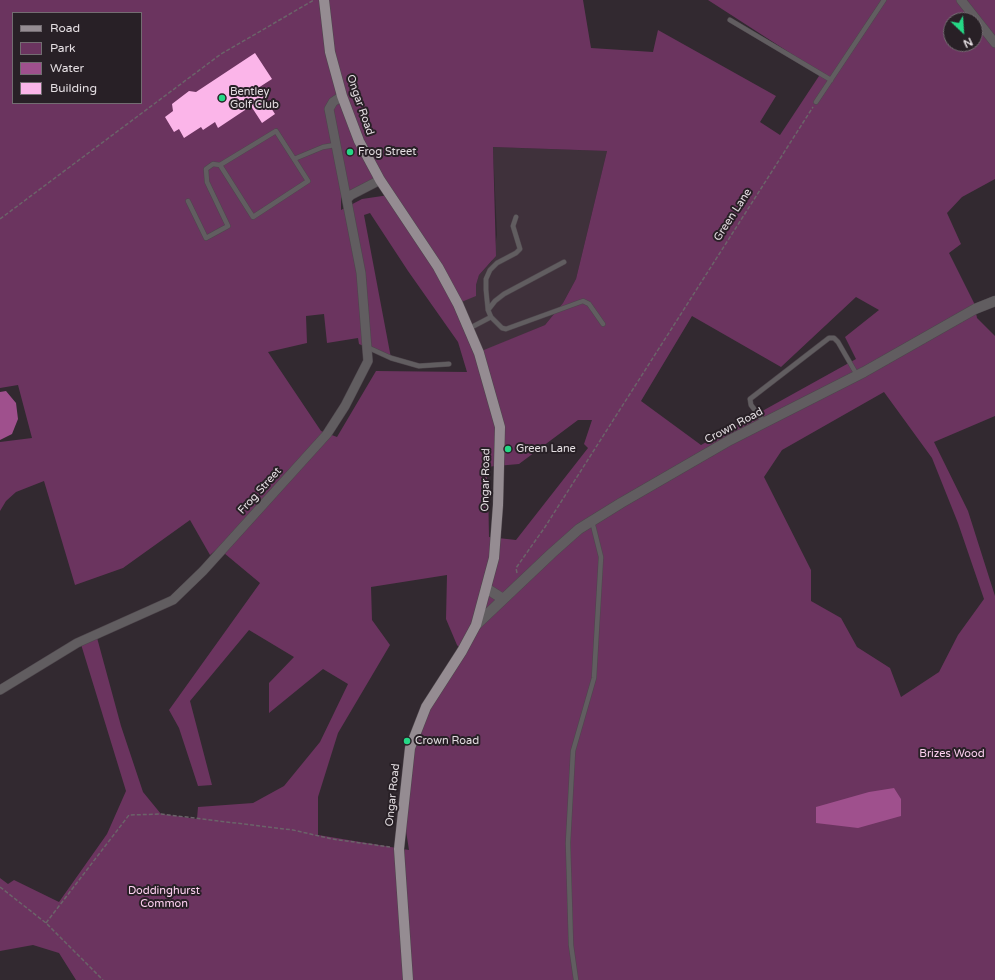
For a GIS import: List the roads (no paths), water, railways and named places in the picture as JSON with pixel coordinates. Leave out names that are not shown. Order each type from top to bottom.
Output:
[{"type":"main road","name":"Ongar Road","points":[[324,0],[330,52],[342,96],[359,141],[380,180],[438,268],[470,328],[479,352],[500,427],[498,505],[494,558],[476,625],[462,651],[426,707],[410,748],[399,849],[408,980]]},
{"type":"street","points":[[961,0],[995,43]]},
{"type":"street","name":"Frog Street","points":[[0,690],[77,643],[173,600],[203,571],[328,434],[345,406],[368,361],[361,273],[328,109],[333,102],[342,96]]},
{"type":"street","points":[[346,199],[380,180]]},
{"type":"street","name":"Crown Road","points":[[476,625],[552,553],[580,529],[592,521],[730,440],[857,375],[975,309],[995,301]]},
{"type":"street","points":[[486,588],[503,599]]},
{"type":"lane","points":[[816,102],[884,0]]},
{"type":"lane","points":[[730,20],[831,80]]},
{"type":"lane","points":[[188,201],[206,238],[228,226],[207,182],[206,169],[213,164],[220,165],[276,131],[308,181],[253,217],[220,165]]},
{"type":"lane","points":[[294,159],[323,147],[335,145]]},
{"type":"lane","points":[[516,216],[513,226],[520,249],[516,253],[496,263],[490,270],[486,279],[488,310],[491,317],[506,329],[582,301],[589,304],[603,324]]},
{"type":"lane","points":[[488,310],[495,301],[504,294],[564,262]]},
{"type":"lane","points":[[470,328],[491,317]]},
{"type":"lane","points":[[765,423],[751,405],[750,399],[829,338],[834,338],[838,342],[857,375]]},
{"type":"lane","points":[[367,347],[391,358],[419,366],[450,364]]},
{"type":"lane","points":[[576,980],[570,945],[568,843],[573,750],[594,678],[601,557],[592,521]]},
{"type":"water","points":[[6,391],[16,403],[18,419],[12,434],[0,440],[0,392]]},
{"type":"water","points":[[894,788],[901,799],[901,816],[858,828],[816,823],[816,807],[869,792]]},
{"type":"place","name":"Bentley Golf Club","points":[[222,98]]},
{"type":"place","name":"Frog Street","points":[[350,152]]},
{"type":"place","name":"Green Lane","points":[[508,449]]},
{"type":"place","name":"Crown Road","points":[[407,741]]},
{"type":"park label","name":"Brizes Wood","points":[[952,754]]},
{"type":"park label","name":"Doddinghurst Common","points":[[164,897]]}]
